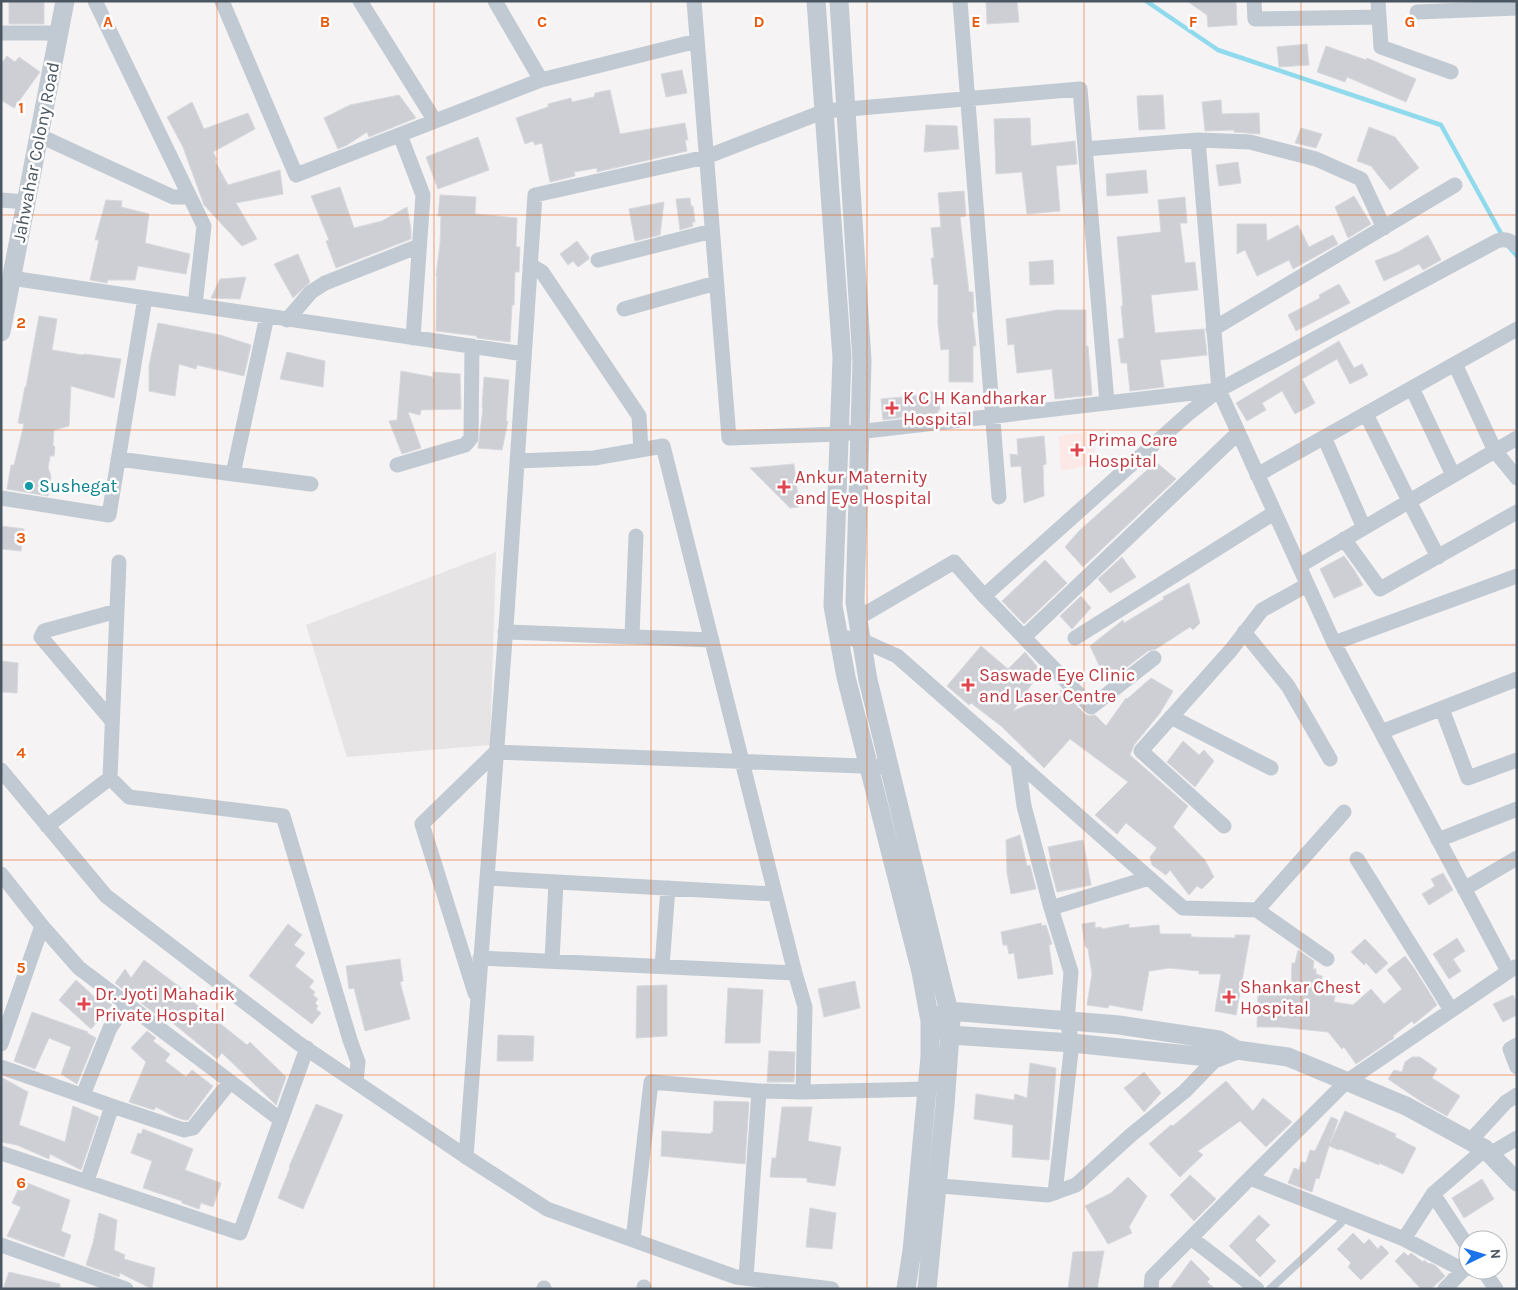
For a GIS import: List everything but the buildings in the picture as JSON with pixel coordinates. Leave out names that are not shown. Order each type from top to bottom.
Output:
[{"type":"street","name":"Jahwahar Colony Road","points":[[1,332],[65,1]]},
{"type":"street","points":[[95,1],[204,226],[195,305]]},
{"type":"street","points":[[222,1],[296,176],[542,80],[697,41]]},
{"type":"street","points":[[360,1],[435,121]]},
{"type":"street","points":[[495,1],[542,80]]},
{"type":"street","points":[[694,1],[729,438],[840,434],[1219,390]]},
{"type":"street","points":[[816,1],[842,358],[833,606],[846,677],[920,972],[930,1021],[930,1057],[912,1251],[906,1289]]},
{"type":"street","points":[[840,1],[862,361],[855,602],[868,680],[951,1020],[945,1105],[927,1289]]},
{"type":"street","points":[[960,1],[999,497]]},
{"type":"street","points":[[1254,1],[1255,19],[1379,17]]},
{"type":"street","points":[[1378,1],[1380,47],[1452,72]]},
{"type":"street","points":[[1417,12],[1517,8]]},
{"type":"street","points":[[1,33],[59,33]]},
{"type":"street","points":[[466,1157],[535,196],[706,157],[825,111],[1080,89],[1108,402]]},
{"type":"street","points":[[38,135],[173,198],[190,197]]},
{"type":"street","points":[[400,135],[423,195],[413,338]]},
{"type":"street","points":[[1085,149],[1198,140],[1250,142],[1316,159],[1361,179],[1384,228]]},
{"type":"street","points":[[1150,1289],[1152,1277],[1346,1082],[1512,969],[1464,889],[1334,643],[1219,390],[1198,140]]},
{"type":"street","points":[[1213,329],[1455,185]]},
{"type":"street","points":[[1,200],[26,202]]},
{"type":"street","points":[[598,260],[712,231]]},
{"type":"street","points":[[984,596],[1190,413],[1219,390],[1507,242]]},
{"type":"street","points":[[288,320],[311,292],[326,283],[419,246]]},
{"type":"street","points":[[530,265],[542,272],[639,416],[641,450]]},
{"type":"street","points":[[11,278],[524,354]]},
{"type":"street","points":[[624,309],[716,283]]},
{"type":"street","points":[[1,498],[109,515],[145,298]]},
{"type":"street","points":[[233,474],[267,316]]},
{"type":"street","points":[[1257,475],[1517,329]]},
{"type":"street","points":[[397,465],[465,445],[469,442],[471,438],[472,346]]},
{"type":"street","points":[[1455,364],[1495,451],[1517,478]]},
{"type":"street","points":[[1412,388],[1453,475]]},
{"type":"street","points":[[1366,414],[1438,556]]},
{"type":"street","points":[[1024,637],[1238,433]]},
{"type":"street","points":[[1324,437],[1364,528]]},
{"type":"street","points":[[1299,566],[1517,438]]},
{"type":"street","points":[[517,460],[594,458],[663,446],[805,1008],[803,1092]]},
{"type":"street","points":[[118,459],[310,484]]},
{"type":"street","points":[[1344,540],[1380,589],[1517,512]]},
{"type":"street","points":[[1075,638],[1274,513]]},
{"type":"street","points":[[632,636],[636,536]]},
{"type":"street","points":[[119,562],[110,778],[129,797],[284,816],[358,1062],[356,1082]]},
{"type":"street","points":[[858,618],[954,562],[984,596],[1091,707],[1154,658]]},
{"type":"street","points":[[1334,643],[1517,576]]},
{"type":"street","points":[[1224,826],[1141,751],[1231,650],[1262,610],[1308,585]]},
{"type":"street","points":[[112,722],[41,637],[44,631],[117,611]]},
{"type":"street","points":[[505,632],[712,640]]},
{"type":"street","points":[[1244,632],[1288,686],[1330,759]]},
{"type":"street","points":[[839,637],[861,640],[897,656],[1183,908],[1257,910],[1327,959]]},
{"type":"street","points":[[1381,732],[1517,679]]},
{"type":"street","points":[[1442,708],[1468,778],[1517,760]]},
{"type":"street","points":[[1171,717],[1271,768]]},
{"type":"street","points":[[477,1000],[422,824],[496,752],[743,763],[889,767]]},
{"type":"street","points":[[1018,762],[1024,806],[1051,908],[1071,972],[1067,1021],[1072,1043],[1055,1193]]},
{"type":"street","points":[[1,770],[106,896],[307,1048],[466,1157],[547,1209],[736,1277],[832,1289]]},
{"type":"street","points":[[47,826],[110,778]]},
{"type":"street","points":[[1438,840],[1517,809]]},
{"type":"street","points":[[1257,910],[1344,812]]},
{"type":"street","points":[[1464,889],[1517,858]]},
{"type":"street","points":[[1357,859],[1451,1010]]},
{"type":"street","points":[[2,876],[42,926],[80,968],[281,1120]]},
{"type":"street","points":[[487,878],[775,894]]},
{"type":"street","points":[[1051,908],[1149,878]]},
{"type":"street","points":[[552,961],[556,882]]},
{"type":"street","points":[[662,967],[668,888]]},
{"type":"street","points":[[1,1044],[8,1002],[42,926]]},
{"type":"street","points":[[480,958],[795,973]]},
{"type":"street","points":[[83,1095],[110,1028],[126,1003]]},
{"type":"street","points":[[930,1021],[949,1011],[1119,1025],[1219,1040],[1238,1050],[1288,1057],[1406,1106],[1482,1148],[1517,1182]]},
{"type":"street","points":[[930,1021],[950,1035],[1072,1043],[1217,1058]]},
{"type":"street","points":[[1217,1058],[1219,1040]]},
{"type":"street","points":[[1517,1045],[1510,1049],[1517,1068]]},
{"type":"street","points":[[1,1153],[240,1233],[307,1048]]},
{"type":"street","points":[[918,1184],[1048,1196],[1076,1185],[1131,1135],[1186,1091],[1217,1058],[1238,1050]]},
{"type":"street","points":[[1,1067],[184,1130],[194,1128],[230,1082]]},
{"type":"street","points":[[632,1240],[651,1082],[759,1091],[803,1092],[927,1089]]},
{"type":"street","points":[[746,1278],[759,1091]]},
{"type":"street","points":[[1404,1239],[1433,1194],[1482,1148],[1506,1102],[1517,1095]]},
{"type":"street","points":[[87,1181],[112,1106]]},
{"type":"street","points":[[1482,1148],[1517,1138]]},
{"type":"street","points":[[1250,1178],[1404,1239],[1458,1265]]},
{"type":"street","points":[[1433,1194],[1458,1232]]},
{"type":"street","points":[[1191,1238],[1257,1289]]},
{"type":"street","points":[[1,1245],[111,1286],[126,1289]]},
{"type":"street","points":[[1445,1289],[1458,1277]]},
{"type":"lane","points":[[1270,1289],[1341,1223]]},
{"type":"shaded area","name":"Prima Care Hospital","points":[[1094,431],[1095,464],[1061,471],[1059,436]]},
{"type":"shaded area","points":[[496,552],[490,745],[347,757],[306,625]]},
{"type":"waterway","points":[[1146,1],[1218,50],[1441,125],[1503,237]]},
{"type":"waterway","points":[[1510,248],[1517,256]]},
{"type":"place","name":"K C H Kandharkar Hospital","points":[[892,408]]},
{"type":"place","name":"Prima Care Hospital","points":[[1077,450]]},
{"type":"place","name":"Sushegat","points":[[29,486]]},
{"type":"place","name":"Ankur Maternity and Eye Hospital","points":[[784,487]]},
{"type":"place","name":"Saswade Eye Clinic and Laser Centre","points":[[968,685]]},
{"type":"place","name":"Shankar Chest Hospital","points":[[1229,997]]},
{"type":"place","name":"Dr. Jyoti Mahadik Private Hospital","points":[[84,1004]]}]
